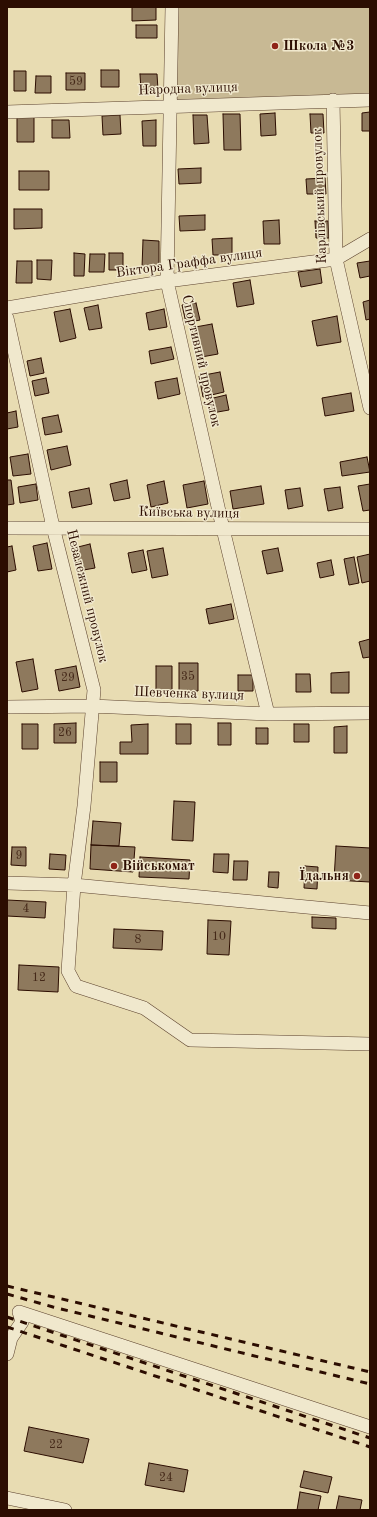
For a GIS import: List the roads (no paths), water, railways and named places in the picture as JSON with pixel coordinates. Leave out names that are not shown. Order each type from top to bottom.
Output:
[{"type":"street","name":"Спортивний провулок","points":[[172,7],[167,282],[223,529],[268,714]]},
{"type":"street","name":"Народна вулиця","points":[[7,112],[333,100],[370,100]]},
{"type":"street","name":"Карлівський провулок","points":[[333,100],[336,259],[370,408]]},
{"type":"street","name":"Віктора Граффа вулиця","points":[[7,308],[167,282],[336,259],[370,239]]},
{"type":"street","name":"Незалежний провулок","points":[[7,318],[53,527],[94,690],[84,806],[74,885],[68,971],[76,986],[144,1008],[190,1040],[370,1044]]},
{"type":"street","name":"Київська вулиця","points":[[7,528],[370,529]]},
{"type":"street","name":"Шевченка вулиця","points":[[7,707],[92,706],[268,714],[370,713]]},
{"type":"street","points":[[7,883],[74,885],[370,913]]},
{"type":"street","points":[[7,1354],[11,1338],[22,1322],[19,1312],[370,1427]]},
{"type":"street","points":[[7,1498],[65,1510]]},
{"type":"railway","points":[[7,1286],[370,1372]]},
{"type":"railway","points":[[7,1294],[53,1307],[370,1384]]},
{"type":"railway","points":[[7,1317],[370,1438]]},
{"type":"railway","points":[[7,1327],[370,1447]]},
{"type":"place","name":"Школа №3","points":[[275,46]]},
{"type":"place","name":"Військомат","points":[[114,866]]},
{"type":"place","name":"Їдальня","points":[[357,876]]}]
